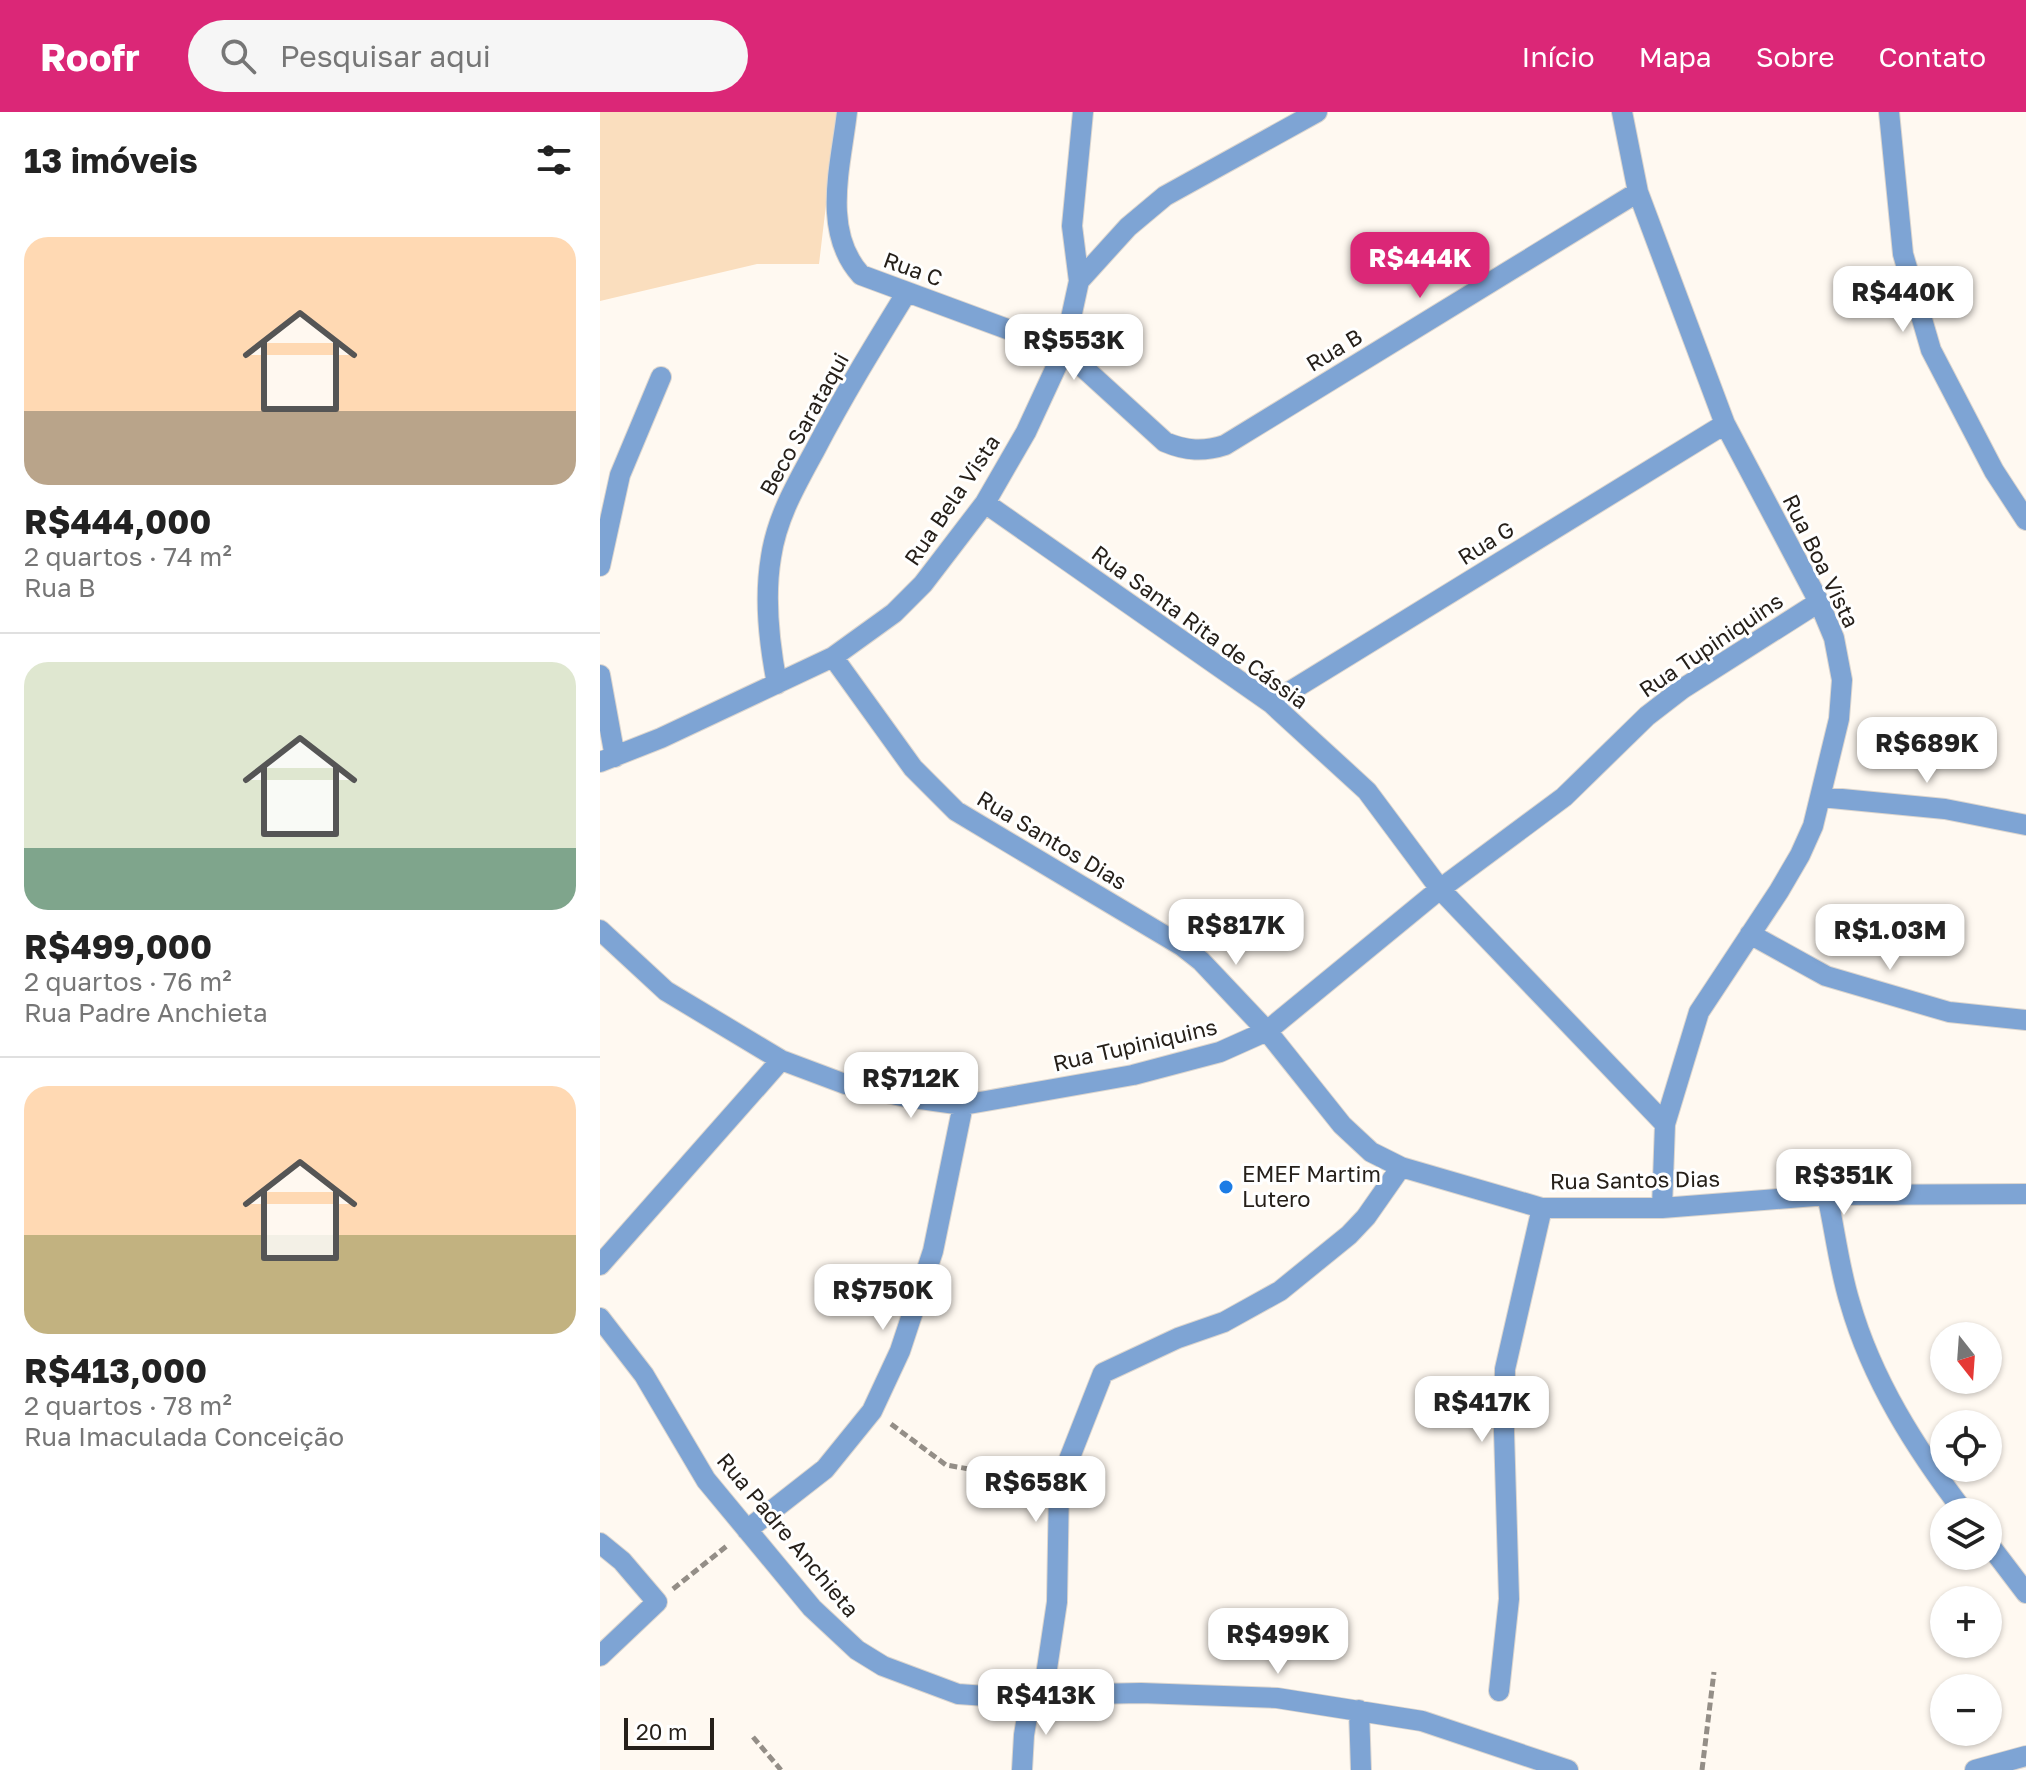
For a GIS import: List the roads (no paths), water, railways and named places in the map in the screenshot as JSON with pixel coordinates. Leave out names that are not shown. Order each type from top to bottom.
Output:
[{"type":"street","name":"Rua C","points":[[847,112],[836,203],[840,241],[861,275],[1064,350]]},
{"type":"street","points":[[1079,281],[1072,226],[1083,112]]},
{"type":"street","name":"Rua Bela Vista","points":[[607,760],[833,657],[894,613],[923,584],[985,503],[1026,432],[1064,350],[1079,281],[1128,227],[1165,196],[1317,112]]},
{"type":"street","name":"Rua Boa Vista","points":[[1622,112],[1638,192],[1725,424],[1819,602],[1834,638],[1842,680],[1839,719],[1813,826],[1800,855],[1699,1012],[1665,1124],[1662,1208]]},
{"type":"street","points":[[1889,112],[1903,254],[1931,350],[1994,471],[2026,520]]},
{"type":"street","name":"Rua B","points":[[1064,350],[1165,442],[1187,450],[1213,449],[1225,445],[1638,192]]},
{"type":"street","name":"Beco Sarataqui","points":[[777,684],[768,641],[768,616],[771,557],[782,511],[843,397],[907,292]]},
{"type":"street","points":[[600,566],[620,475],[661,377]]},
{"type":"street","name":"Rua G","points":[[1271,703],[1725,424]]},
{"type":"street","name":"Rua Santa Rita de Cássia","points":[[985,503],[1271,703],[1367,791],[1440,889],[1665,1124]]},
{"type":"street","name":"Rua Tupiniquins","points":[[600,930],[666,991],[781,1060],[845,1084],[963,1105],[1133,1075],[1220,1052],[1267,1031],[1440,889],[1564,797],[1647,716],[1682,689],[1819,602]]},
{"type":"street","name":"Rua Santos Dias","points":[[833,657],[913,768],[956,811],[1182,946],[1201,961],[1267,1031],[1349,1133],[1371,1152],[1401,1167],[1542,1208],[1662,1208],[1827,1195],[2026,1194]]},
{"type":"street","points":[[600,675],[607,760]]},
{"type":"street","points":[[1821,797],[1945,809],[2026,825]]},
{"type":"street","points":[[1750,934],[1826,976],[1949,1012],[2026,1020]]},
{"type":"street","points":[[600,1265],[781,1060]]},
{"type":"street","points":[[747,1530],[825,1469],[872,1411],[900,1351],[933,1251],[963,1105]]},
{"type":"street","points":[[1022,1770],[1024,1735],[1037,1697],[1057,1602],[1059,1485],[1103,1373],[1178,1338],[1224,1322],[1280,1291],[1349,1235],[1366,1217],[1401,1167]]},
{"type":"street","points":[[1827,1195],[1849,1302],[1866,1346],[1893,1408],[1953,1498]]},
{"type":"street","points":[[1499,1691],[1509,1599],[1505,1369],[1542,1208]]},
{"type":"street","name":"Rua Padre Anchieta","points":[[600,1318],[644,1375],[706,1480],[812,1608],[857,1650],[883,1666],[958,1694],[1037,1697],[1141,1693],[1277,1698],[1359,1710],[1422,1721],[1568,1770]]},
{"type":"street","points":[[600,1543],[622,1561],[657,1602],[600,1656]]},
{"type":"street","points":[[2002,1561],[2026,1593]]},
{"type":"street","points":[[1359,1710],[1361,1770]]},
{"type":"street","points":[[1975,1770],[2026,1756]]},
{"type":"place","name":"EMEF Martim Lutero","points":[[1226,1187]]}]
